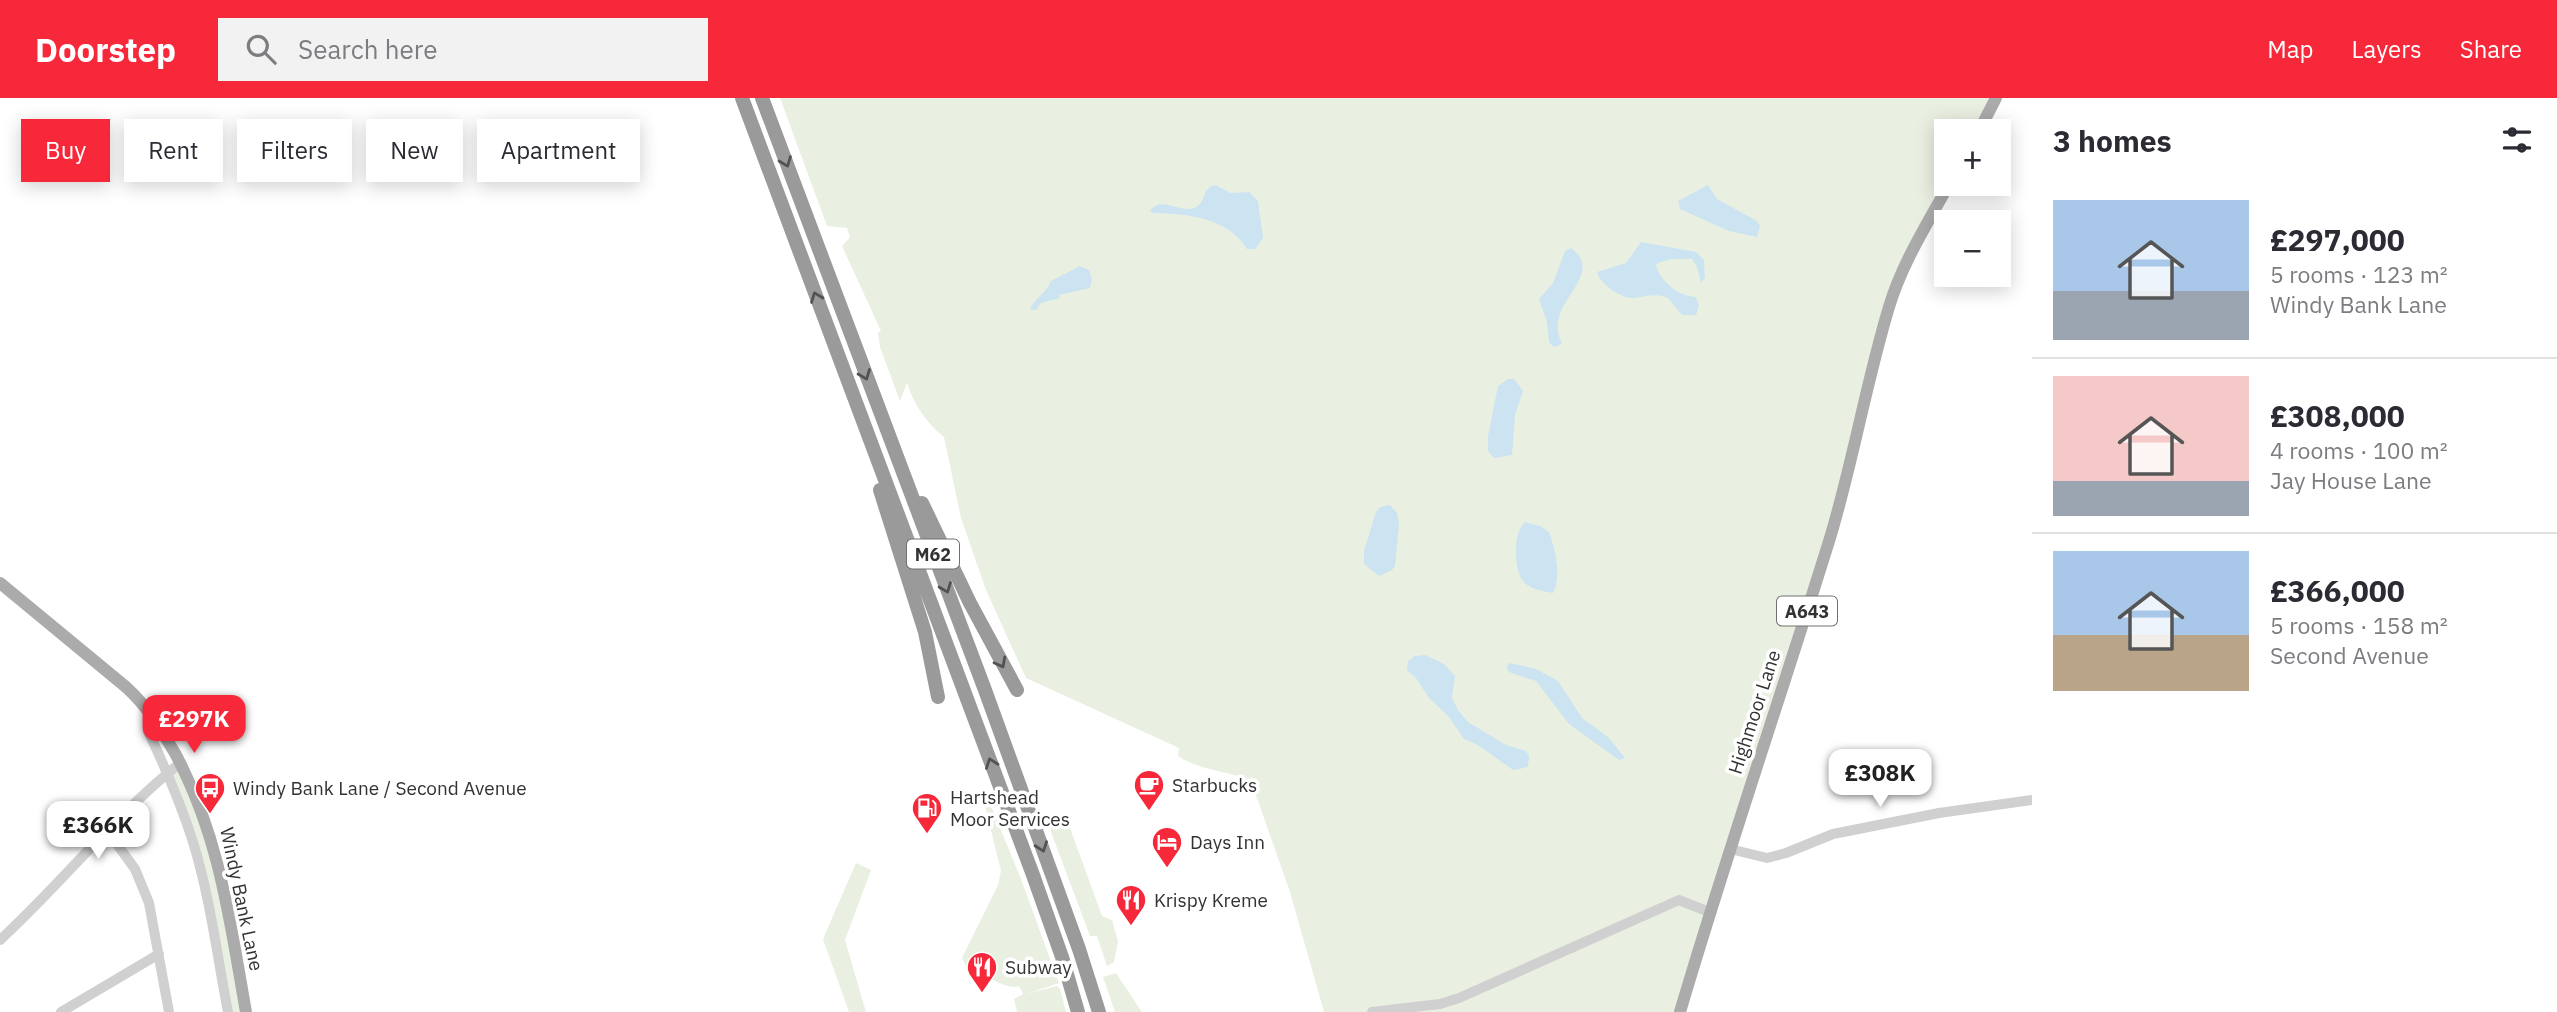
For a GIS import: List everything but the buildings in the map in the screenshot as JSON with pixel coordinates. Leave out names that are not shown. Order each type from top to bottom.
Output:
[{"type":"highway","name":"M62","points":[[742,98],[1033,875],[1079,1012]]},
{"type":"highway","name":"M62","points":[[762,98],[985,690],[1100,1012]]},
{"type":"highway","points":[[864,424],[887,516],[925,632],[939,697]]},
{"type":"highway","points":[[885,426],[970,603],[1017,690]]},
{"type":"main road","points":[[1985,119],[1996,98]]},
{"type":"main road","name":"Highmoor Lane","points":[[1709,912],[1831,535],[1890,306],[1912,251],[1943,196]]},
{"type":"main road","name":"Windy Bank Lane","points":[[0,583],[142,702],[157,720],[180,763],[212,840],[224,889],[246,1012]]},
{"type":"main road","name":"A643","points":[[1680,1012],[1709,912]]},
{"type":"street","name":"Windy Bank Lane","points":[[148,731],[168,772],[193,841],[205,887],[228,1012]]},
{"type":"street","points":[[0,940],[29,914],[106,829],[180,763]]},
{"type":"street","points":[[1730,849],[1767,858],[1833,834],[1939,813],[2032,800]]},
{"type":"street","points":[[106,829],[135,869],[149,903],[169,1012]]},
{"type":"street","points":[[1372,1012],[1440,1004],[1459,998],[1679,900],[1709,912]]},
{"type":"street","points":[[67,1010],[159,954]]},
{"type":"green space","points":[[780,98],[1991,98],[1983,119],[1934,119],[1934,196],[1940,196],[1890,306],[1856,446],[1680,1012],[1324,1012],[1290,892],[1251,781],[1186,761],[1178,756],[1179,748],[1026,678],[986,590],[961,518],[944,437],[921,413],[907,383],[900,401],[880,347],[878,333],[881,331],[842,246],[850,237],[847,228],[827,226]]},
{"type":"green space","points":[[180,763],[197,801],[246,1012],[228,1012],[205,887],[168,772]]},
{"type":"green space","points":[[981,790],[987,796],[1021,879],[1059,983],[1026,994],[1057,986],[1066,1012],[1017,1012],[1014,999],[1023,994],[1019,986],[1007,986],[983,975],[970,974],[962,958],[998,885],[1001,871]]},
{"type":"green space","points":[[1057,816],[1070,828],[1102,916],[1112,920],[1118,941],[1114,962],[1107,966],[1097,936],[1090,936],[1051,832],[1050,820]]},
{"type":"green space","points":[[856,863],[871,870],[845,940],[866,1012],[849,1012],[823,939]]},
{"type":"green space","points":[[1116,973],[1142,1012],[1115,1012],[1103,977]]},
{"type":"water","points":[[1215,185],[1231,193],[1249,192],[1258,201],[1263,238],[1255,249],[1247,249],[1229,230],[1206,219],[1150,211],[1159,204],[1194,208],[1200,204],[1208,189]]},
{"type":"water","points":[[1708,185],[1717,199],[1757,221],[1760,226],[1757,237],[1729,231],[1680,209],[1678,201]]},
{"type":"water","points":[[1641,242],[1696,252],[1704,260],[1705,278],[1701,283],[1692,259],[1672,259],[1657,263],[1656,266],[1662,278],[1672,288],[1696,297],[1699,306],[1696,315],[1682,315],[1668,298],[1663,296],[1623,296],[1602,281],[1597,272],[1626,263]]},
{"type":"water","points":[[1571,248],[1579,256],[1582,273],[1559,317],[1558,330],[1562,344],[1554,347],[1549,342],[1547,322],[1539,299],[1553,283],[1565,251]]},
{"type":"water","points":[[1080,266],[1089,270],[1092,279],[1090,288],[1059,295],[1060,298],[1041,303],[1036,310],[1030,310],[1051,281]]},
{"type":"water","points":[[1508,379],[1514,379],[1523,391],[1515,415],[1512,455],[1494,458],[1488,451],[1488,436],[1498,386]]},
{"type":"water","points":[[1390,505],[1397,513],[1399,525],[1395,566],[1379,576],[1364,564],[1364,551],[1376,512],[1380,507]]},
{"type":"water","points":[[1525,522],[1549,532],[1557,571],[1553,593],[1528,586],[1519,574],[1517,541],[1518,533]]},
{"type":"water","points":[[1425,655],[1444,664],[1455,676],[1452,698],[1468,722],[1506,745],[1526,751],[1529,756],[1528,767],[1513,770],[1478,745],[1464,739],[1449,717],[1429,698],[1416,678],[1407,670],[1408,661],[1415,656]]},
{"type":"water","points":[[1510,663],[1536,669],[1558,681],[1582,718],[1608,737],[1625,758],[1619,760],[1569,724],[1536,681],[1509,672],[1506,667]]},
{"type":"place","name":"Starbucks","points":[[1149,812]]},
{"type":"place","name":"Windy Bank Lane / Second Avenue","points":[[210,815]]},
{"type":"place","name":"Hartshead Moor Services","points":[[927,835]]},
{"type":"place","name":"Days Inn","points":[[1167,869]]},
{"type":"place","name":"Krispy Kreme","points":[[1131,927]]},
{"type":"place","name":"Subway","points":[[982,994]]}]
